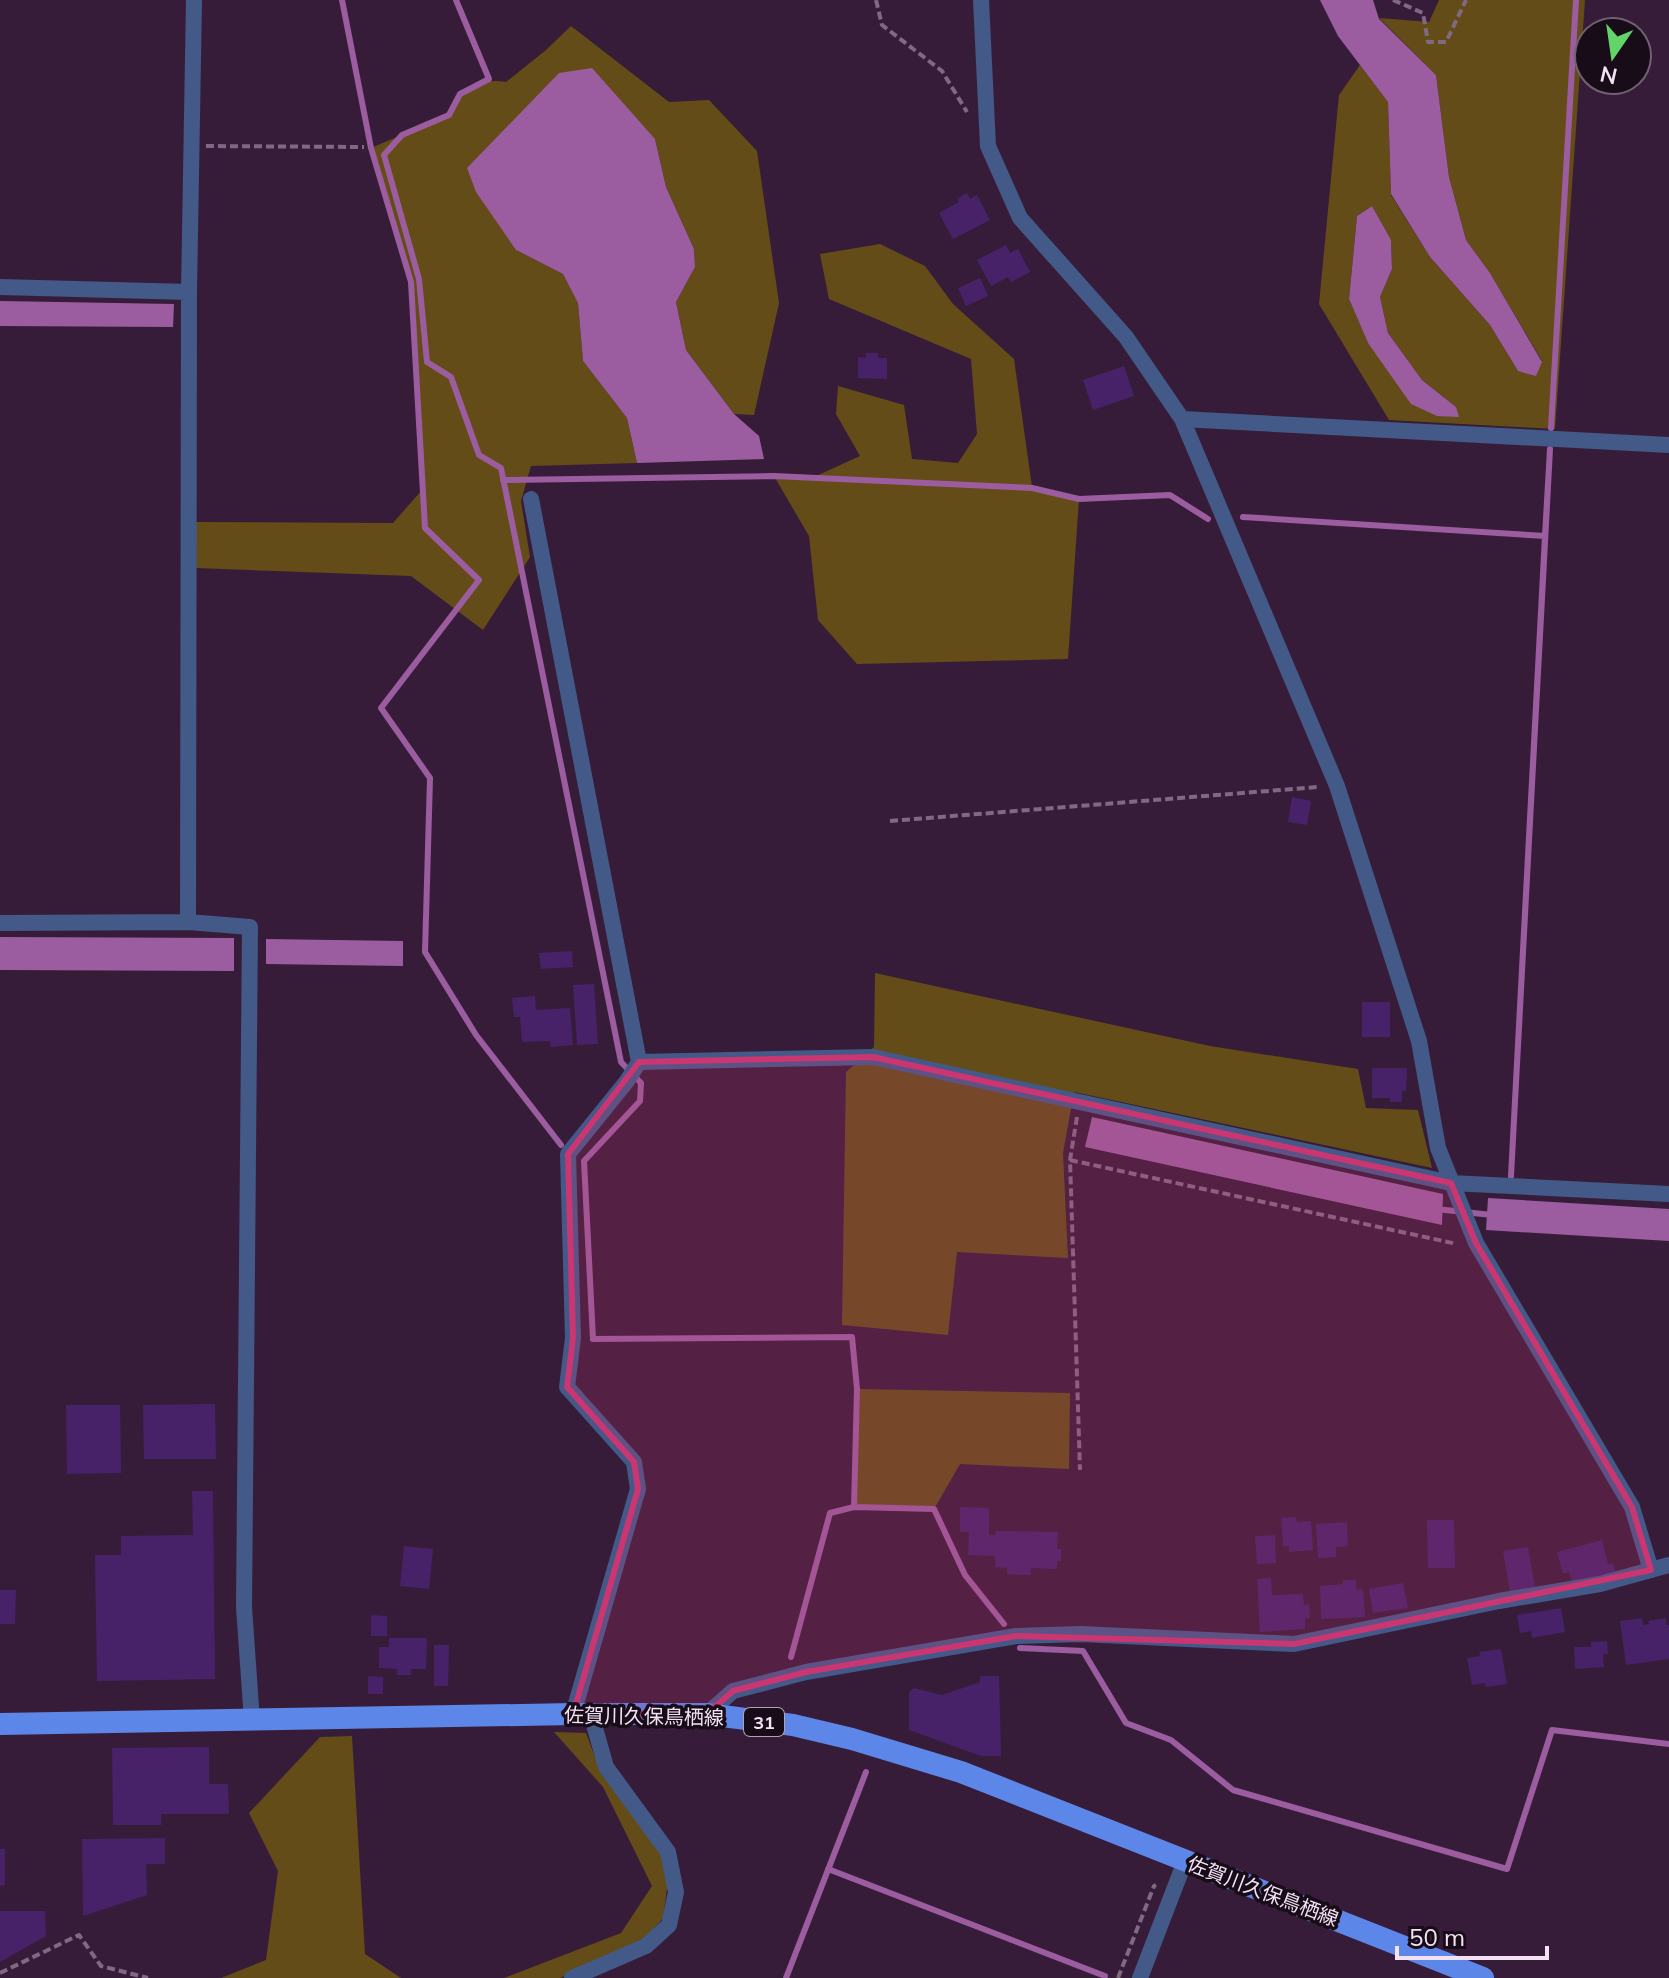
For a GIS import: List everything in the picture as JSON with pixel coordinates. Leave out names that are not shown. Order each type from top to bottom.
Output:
[{"type":"main road","name":"佐賀川久保鳥栖線","points":[[0,1724],[707,1714],[793,1725],[852,1739],[961,1772],[1483,1978]]},
{"type":"street","points":[[188,922],[189,292],[194,0]]},
{"type":"street","points":[[981,0],[988,146],[1020,218],[1126,337],[1182,419],[1337,786],[1419,1041],[1438,1148],[1451,1183],[1476,1243],[1632,1507],[1651,1570]]},
{"type":"street","points":[[0,287],[189,292]]},
{"type":"street","points":[[1182,419],[1669,445]]},
{"type":"street","points":[[531,499],[639,1062],[568,1154],[573,1338],[567,1387],[634,1462],[638,1489],[582,1714],[606,1767],[668,1852],[676,1892],[669,1925],[646,1946],[572,1978]]},
{"type":"street","points":[[0,923],[188,922],[250,927],[244,1607],[252,1721]]},
{"type":"street","points":[[639,1062],[873,1057],[1451,1183],[1669,1194]]},
{"type":"street","points":[[707,1714],[733,1691],[806,1672],[1016,1636],[1081,1634],[1294,1644],[1499,1601],[1600,1584],[1669,1565]]},
{"type":"street","points":[[1140,1978],[1185,1861]]},
{"type":"path","points":[[876,0],[882,25],[942,71],[988,146]]},
{"type":"path","points":[[1393,0],[1423,13],[1428,42],[1446,42],[1466,0]]},
{"type":"path","points":[[192,146],[364,147]]},
{"type":"path","points":[[890,821],[1337,786]]},
{"type":"path","points":[[1079,1102],[1070,1160],[1080,1470]]},
{"type":"path","points":[[1070,1160],[1456,1244],[1476,1243]]},
{"type":"path","points":[[0,1973],[79,1935],[101,1966],[148,1978]]},
{"type":"highlighted area","points":[[873,1057],[1451,1183],[1476,1243],[1632,1507],[1651,1570],[1294,1644],[1016,1636],[806,1672],[733,1691],[707,1714],[573,1714],[638,1489],[634,1462],[567,1387],[573,1338],[568,1154],[639,1062]]},
{"type":"shaded area","points":[[1320,0],[1373,0],[1379,19],[1436,75],[1449,177],[1466,240],[1490,273],[1542,362],[1536,376],[1518,371],[1490,325],[1430,257],[1391,194],[1388,102],[1338,36]]},
{"type":"shaded area","points":[[1439,0],[1585,0],[1584,16],[1573,16],[1573,96],[1578,96],[1555,429],[1389,420],[1319,304],[1339,95],[1360,65],[1388,102],[1391,195],[1430,257],[1490,325],[1518,371],[1542,361],[1490,273],[1466,240],[1449,177],[1436,75],[1379,18],[1429,22]],"holes":[[[1372,206],[1391,241],[1392,269],[1380,297],[1388,333],[1422,380],[1456,407],[1368,343],[1349,299],[1357,216]]]},
{"type":"shaded area","points":[[571,26],[669,102],[709,100],[757,151],[779,303],[754,415],[734,414],[686,350],[676,302],[695,267],[694,249],[666,187],[655,139],[516,250],[563,274],[578,302],[583,361],[627,418],[637,463],[531,466],[521,501],[530,557],[483,630],[411,576],[196,568],[195,522],[393,523],[422,490],[411,282],[371,148],[449,115],[459,99],[478,84],[506,82]]},
{"type":"shaded area","points":[[592,68],[655,139],[666,187],[694,249],[695,267],[676,302],[686,350],[734,414],[759,436],[764,459],[637,463],[627,418],[583,361],[578,303],[563,274],[516,250],[476,192],[467,168],[559,73]]},
{"type":"shaded area","points":[[1372,206],[1391,240],[1392,269],[1380,297],[1388,333],[1422,380],[1456,407],[1459,417],[1437,416],[1411,404],[1368,343],[1349,299],[1357,216]]},
{"type":"shaded area","points":[[880,244],[925,266],[953,304],[1014,359],[1032,487],[1079,499],[1068,659],[857,664],[818,620],[809,536],[774,476],[814,477],[860,456],[836,414],[838,386],[904,405],[912,459],[958,463],[977,434],[971,359],[829,299],[820,254]]},
{"type":"shaded area","points":[[0,301],[174,304],[173,327],[0,326]]},
{"type":"shaded area","points":[[0,937],[234,938],[234,971],[0,970]]},
{"type":"shaded area","points":[[266,939],[403,941],[403,966],[266,964]]},
{"type":"shaded area","points":[[875,973],[1210,1046],[1358,1069],[1366,1108],[1418,1110],[1432,1168],[1074,1092],[1063,1153],[1068,1258],[957,1252],[948,1335],[842,1325],[846,1072],[874,1047]]},
{"type":"shaded area","points":[[1092,1117],[1443,1194],[1442,1225],[1085,1147]]},
{"type":"shaded area","points":[[1488,1198],[1669,1209],[1669,1241],[1486,1230]]},
{"type":"shaded area","points":[[857,1389],[1070,1393],[1069,1469],[960,1464],[934,1509],[854,1507]]},
{"type":"shaded area","points":[[554,1732],[586,1733],[601,1773],[662,1856],[668,1881],[663,1918],[641,1943],[560,1978],[504,1978],[621,1933],[652,1886],[603,1787]]},
{"type":"shaded area","points":[[352,1736],[365,1954],[401,1978],[221,1978],[266,1960],[278,1871],[249,1813],[320,1737]]},
{"type":"building","points":[[967,193],[970,199],[977,195],[990,220],[953,239],[939,213],[959,202],[957,199]]},
{"type":"building","points":[[1006,245],[1010,253],[1018,249],[1030,272],[1011,282],[1008,277],[991,286],[977,260]]},
{"type":"building","points":[[980,278],[988,296],[966,306],[958,288]]},
{"type":"building","points":[[866,353],[878,353],[878,358],[887,358],[887,379],[858,378],[858,357],[866,358]]},
{"type":"building","points":[[1124,366],[1134,396],[1093,410],[1083,380]]},
{"type":"building","points":[[1292,797],[1311,801],[1307,825],[1288,822]]},
{"type":"building","points":[[572,951],[573,967],[541,969],[539,953]]},
{"type":"building","points":[[594,984],[598,1044],[577,1045],[573,985]]},
{"type":"building","points":[[535,996],[536,1010],[570,1008],[573,1045],[551,1047],[550,1041],[522,1042],[520,1017],[514,1017],[512,998]]},
{"type":"building","points":[[1362,1002],[1390,1002],[1390,1037],[1362,1037]]},
{"type":"building","points":[[1372,1068],[1407,1068],[1402,1102],[1372,1098]]},
{"type":"building","points":[[215,1404],[216,1459],[144,1459],[143,1405]]},
{"type":"building","points":[[66,1405],[120,1405],[121,1473],[67,1474]]},
{"type":"building","points":[[192,1491],[213,1491],[215,1679],[97,1681],[95,1555],[121,1555],[121,1536],[193,1535]]},
{"type":"building","points":[[960,1507],[989,1508],[989,1535],[995,1535],[996,1531],[1058,1532],[1057,1549],[1061,1549],[1061,1561],[1057,1561],[1057,1569],[1031,1568],[1031,1575],[1007,1574],[1007,1568],[995,1567],[995,1556],[968,1555],[969,1532],[960,1532]]},
{"type":"building","points":[[1296,1517],[1297,1522],[1311,1521],[1313,1550],[1289,1552],[1289,1546],[1283,1546],[1281,1518]]},
{"type":"building","points":[[1427,1520],[1454,1520],[1455,1568],[1428,1568]]},
{"type":"building","points":[[1347,1522],[1348,1546],[1336,1547],[1336,1557],[1318,1558],[1316,1524]]},
{"type":"building","points":[[1275,1535],[1276,1563],[1257,1564],[1255,1536]]},
{"type":"building","points":[[1602,1540],[1608,1564],[1613,1563],[1616,1574],[1586,1582],[1585,1578],[1572,1581],[1569,1572],[1563,1574],[1557,1552]]},
{"type":"building","points":[[404,1546],[433,1549],[429,1589],[400,1586]]},
{"type":"building","points":[[1528,1547],[1535,1588],[1510,1592],[1503,1551]]},
{"type":"building","points":[[1271,1578],[1272,1595],[1303,1594],[1304,1605],[1309,1604],[1310,1618],[1305,1619],[1305,1629],[1260,1632],[1257,1579]]},
{"type":"building","points":[[1343,1580],[1356,1580],[1356,1590],[1363,1589],[1365,1617],[1321,1619],[1320,1586],[1343,1584]]},
{"type":"building","points":[[1403,1583],[1408,1608],[1373,1613],[1369,1589]]},
{"type":"building","points":[[0,1590],[16,1590],[15,1624],[0,1624]]},
{"type":"building","points":[[1561,1608],[1565,1632],[1532,1638],[1531,1631],[1520,1633],[1517,1615]]},
{"type":"building","points":[[371,1615],[387,1616],[387,1636],[371,1636]]},
{"type":"building","points":[[1642,1618],[1643,1625],[1666,1618],[1666,1625],[1669,1625],[1669,1659],[1626,1665],[1620,1621]]},
{"type":"building","points":[[389,1638],[427,1638],[426,1669],[411,1669],[411,1675],[397,1675],[397,1669],[379,1668],[379,1647],[389,1647]]},
{"type":"building","points":[[1607,1641],[1608,1654],[1603,1654],[1604,1667],[1575,1669],[1574,1647],[1591,1647],[1591,1642]]},
{"type":"building","points":[[434,1645],[449,1645],[448,1686],[434,1686]]},
{"type":"building","points":[[1501,1649],[1507,1684],[1472,1685],[1467,1658],[1480,1656],[1479,1652]]},
{"type":"building","points":[[368,1676],[383,1677],[383,1694],[368,1694]]},
{"type":"building","points":[[980,1676],[999,1676],[1001,1756],[981,1756],[909,1730],[909,1692],[914,1688],[942,1695],[980,1682]]},
{"type":"building","points":[[209,1747],[209,1784],[228,1784],[229,1814],[161,1814],[161,1825],[113,1825],[112,1748]]},
{"type":"building","points":[[165,1838],[165,1864],[146,1864],[147,1895],[83,1916],[82,1839]]},
{"type":"building","points":[[0,1849],[5,1849],[5,1885],[0,1886]]},
{"type":"building","points":[[0,1911],[45,1911],[46,1936],[0,1962]]},
{"type":"waterway","points":[[342,0],[371,148],[411,282],[425,528],[479,580],[381,708],[430,778],[425,952],[476,1035],[561,1145]]},
{"type":"waterway","points":[[456,0],[489,79],[460,94],[449,115],[402,135],[384,155],[419,279],[427,362],[451,377],[479,455],[501,468],[621,1062],[641,1083],[640,1101],[584,1161],[593,1339],[852,1337],[857,1389],[854,1507],[830,1513],[791,1657]]},
{"type":"waterway","points":[[1551,428],[1576,0]]},
{"type":"waterway","points":[[1550,449],[1511,1176],[1545,536],[1550,449]]},
{"type":"waterway","points":[[503,480],[774,476],[1032,488],[1079,499],[1170,495],[1208,519]]},
{"type":"waterway","points":[[1243,517],[1545,536]]},
{"type":"waterway","points":[[1436,1209],[1492,1215]]},
{"type":"waterway","points":[[854,1507],[934,1509],[965,1575],[1004,1624]]},
{"type":"waterway","points":[[1020,1648],[1083,1651],[1126,1723],[1171,1740],[1233,1790],[1507,1869],[1552,1730],[1669,1744]]},
{"type":"waterway","points":[[786,1978],[866,1772]]},
{"type":"waterway","points":[[828,1869],[1105,1976]]}]
